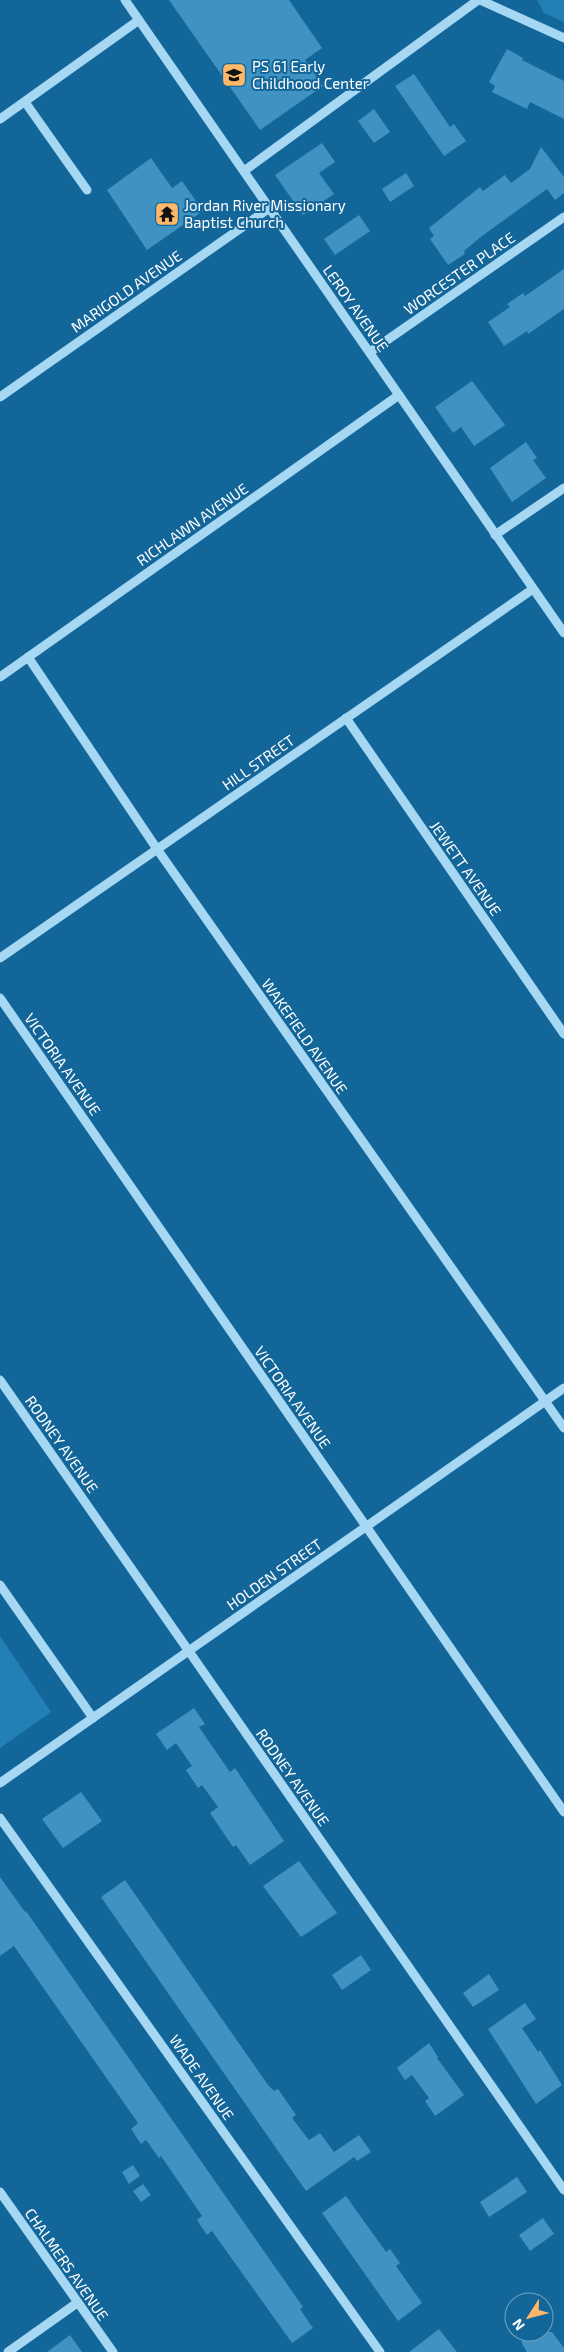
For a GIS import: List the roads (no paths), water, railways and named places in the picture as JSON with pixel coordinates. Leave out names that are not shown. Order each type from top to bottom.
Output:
[{"type":"street","name":"LEROY AVENUE","points":[[125,0],[268,209],[370,352],[564,633]]},
{"type":"street","points":[[244,172],[479,0],[564,38]]},
{"type":"street","points":[[0,119],[139,20]]},
{"type":"street","points":[[25,102],[87,190]]},
{"type":"street","name":"MARIGOLD AVENUE","points":[[0,397],[268,209]]},
{"type":"street","name":"WORCESTER PLACE","points":[[370,352],[564,217]]},
{"type":"street","name":"RICHLAWN AVENUE","points":[[0,677],[399,395]]},
{"type":"street","points":[[495,535],[564,488]]},
{"type":"street","name":"HILL STREET","points":[[0,958],[533,589]]},
{"type":"street","name":"WAKEFIELD AVENUE","points":[[28,657],[157,849],[564,1428]]},
{"type":"street","name":"JEWETT AVENUE","points":[[346,718],[564,1034]]},
{"type":"street","name":"VICTORIA AVENUE","points":[[0,998],[564,1812]]},
{"type":"street","name":"RODNEY AVENUE","points":[[0,1380],[564,2190]]},
{"type":"street","name":"HOLDEN STREET","points":[[0,1783],[564,1388]]},
{"type":"street","points":[[0,1585],[92,1718]]},
{"type":"street","name":"WADE AVENUE","points":[[0,1818],[380,2352]]},
{"type":"street","name":"CHALMERS AVENUE","points":[[0,2192],[113,2352]]},
{"type":"street","points":[[8,2352],[77,2303]]},
{"type":"place","name":"PS 61 Early Childhood Center","points":[[234,75]]},
{"type":"place","name":"Jordan River Missionary Baptist Church","points":[[167,214]]}]
